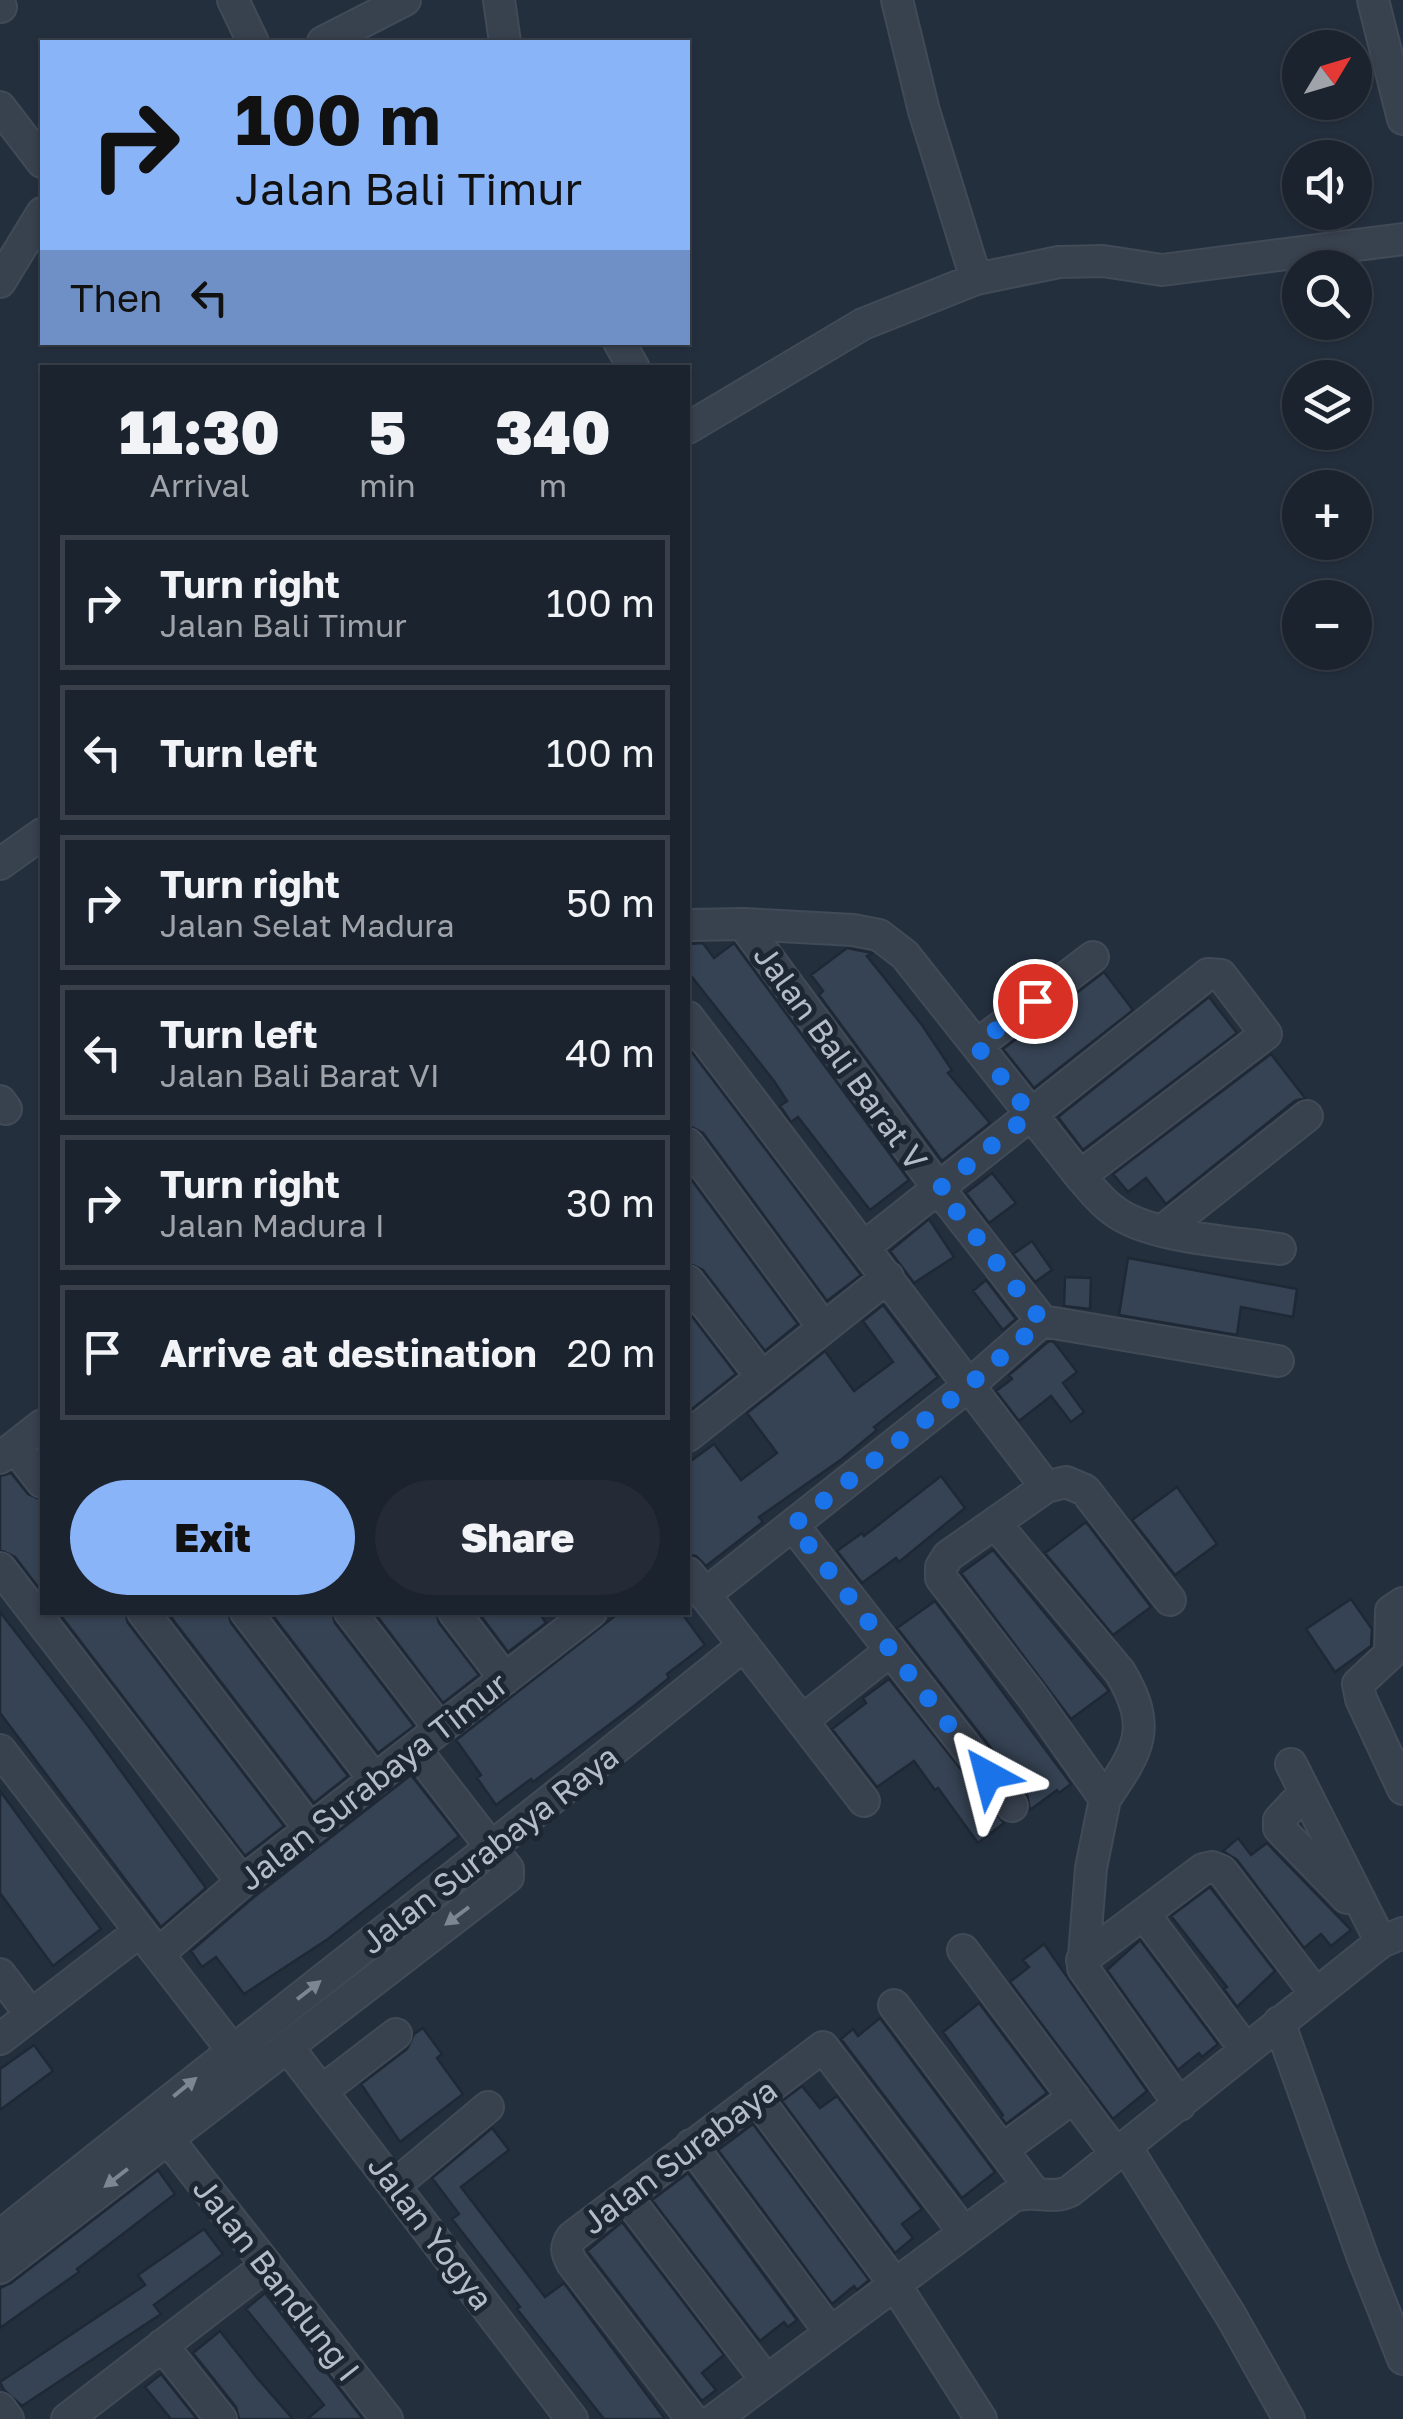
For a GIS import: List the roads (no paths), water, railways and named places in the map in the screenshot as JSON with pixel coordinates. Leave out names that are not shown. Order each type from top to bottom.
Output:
[{"type":"street","points":[[232,0],[252,40]]},
{"type":"street","points":[[327,40],[405,0]]},
{"type":"street","points":[[499,0],[506,40]]},
{"type":"street","points":[[897,0],[924,110],[976,279]]},
{"type":"street","points":[[1374,0],[1403,119]]},
{"type":"street","points":[[0,106],[40,159]]},
{"type":"street","points":[[0,282],[40,216]]},
{"type":"street","points":[[690,427],[863,324],[976,279],[1059,262],[1104,261],[1162,270],[1403,239]]},
{"type":"street","points":[[0,864],[40,835]]},
{"type":"street","points":[[690,925],[743,924],[880,935],[905,955],[1110,1209],[1162,1231],[1280,1248]]},
{"type":"street","name":"Jalan Bali Barat V","points":[[743,924],[1042,1321]]},
{"type":"street","points":[[976,1045],[1093,956]]},
{"type":"street","points":[[864,1246],[1208,974],[1221,974],[1266,1034],[1080,1176]]},
{"type":"street","points":[[690,1020],[1046,1487]]},
{"type":"street","points":[[1162,1231],[1306,1116]]},
{"type":"street","points":[[690,1147],[824,1328]]},
{"type":"street","points":[[690,1432],[888,1277]]},
{"type":"street","points":[[690,1284],[762,1377]]},
{"type":"street","points":[[864,1802],[696,1584],[793,1525],[968,1386],[1042,1321],[1278,1361]]},
{"type":"street","points":[[40,1427],[8,1452],[40,1480]]},
{"type":"street","points":[[1105,1799],[941,1578],[941,1567],[948,1556],[1046,1487],[1066,1482],[1085,1490],[1170,1600]]},
{"type":"street","points":[[995,1523],[1120,1672],[1133,1694],[1140,1717],[1138,1744],[1105,1799],[1091,1868],[1082,1960],[1085,1974],[1180,2104]]},
{"type":"street","points":[[793,1525],[1012,1806]]},
{"type":"street","points":[[0,1568],[242,1882]]},
{"type":"street","points":[[1403,1603],[1391,1610],[1390,1654],[1358,1684],[1361,1699],[1403,1788]]},
{"type":"street","points":[[145,1615],[310,1829]]},
{"type":"street","points":[[248,1615],[375,1780]]},
{"type":"street","points":[[352,1615],[440,1729]]},
{"type":"street","points":[[456,1615],[505,1678]]},
{"type":"street","name":"Jalan Surabaya Timur","points":[[0,2039],[30,2015],[242,1882],[416,1750],[576,1617]]},
{"type":"street","name":"Jalan Surabaya Raya","points":[[0,2236],[232,2050],[492,1850],[744,1645]]},
{"type":"street","points":[[803,1720],[890,1651]]},
{"type":"street","points":[[0,1750],[251,2074]]},
{"type":"street","points":[[0,2268],[508,1877],[508,1869],[416,1750]]},
{"type":"street","points":[[715,2419],[1012,2197],[1033,2191],[1062,2196],[1316,1994],[1385,1932],[1292,1764]]},
{"type":"street","points":[[1082,1960],[1203,1869],[1212,1867],[1222,1872],[1316,1994]]},
{"type":"street","points":[[1144,1914],[1246,2050]]},
{"type":"street","points":[[963,1950],[1074,2097],[1122,2151],[1231,2316],[1289,2419]]},
{"type":"street","points":[[0,1974],[30,2015]]},
{"type":"street","points":[[894,2005],[1033,2191]]},
{"type":"street","points":[[1279,2022],[1403,2360]]},
{"type":"street","points":[[323,2090],[396,2034]]},
{"type":"street","name":"Jalan Yogya","points":[[288,2046],[572,2419]]},
{"type":"street","name":"Jalan Surabaya","points":[[692,2419],[566,2254],[566,2245],[691,2145],[824,2047],[963,2231]]},
{"type":"street","points":[[756,2097],[894,2283],[981,2419]]},
{"type":"street","points":[[1002,2150],[1074,2097]]},
{"type":"street","points":[[395,2185],[488,2108]]},
{"type":"street","name":"Jalan Bandung I","points":[[168,2138],[386,2419]]},
{"type":"street","points":[[691,2145],[830,2332]]},
{"type":"street","points":[[626,2196],[766,2380]]},
{"type":"street","points":[[66,2419],[266,2266]]},
{"type":"street","points":[[162,2346],[221,2419]]},
{"type":"street","points":[[0,2408],[8,2419]]}]
